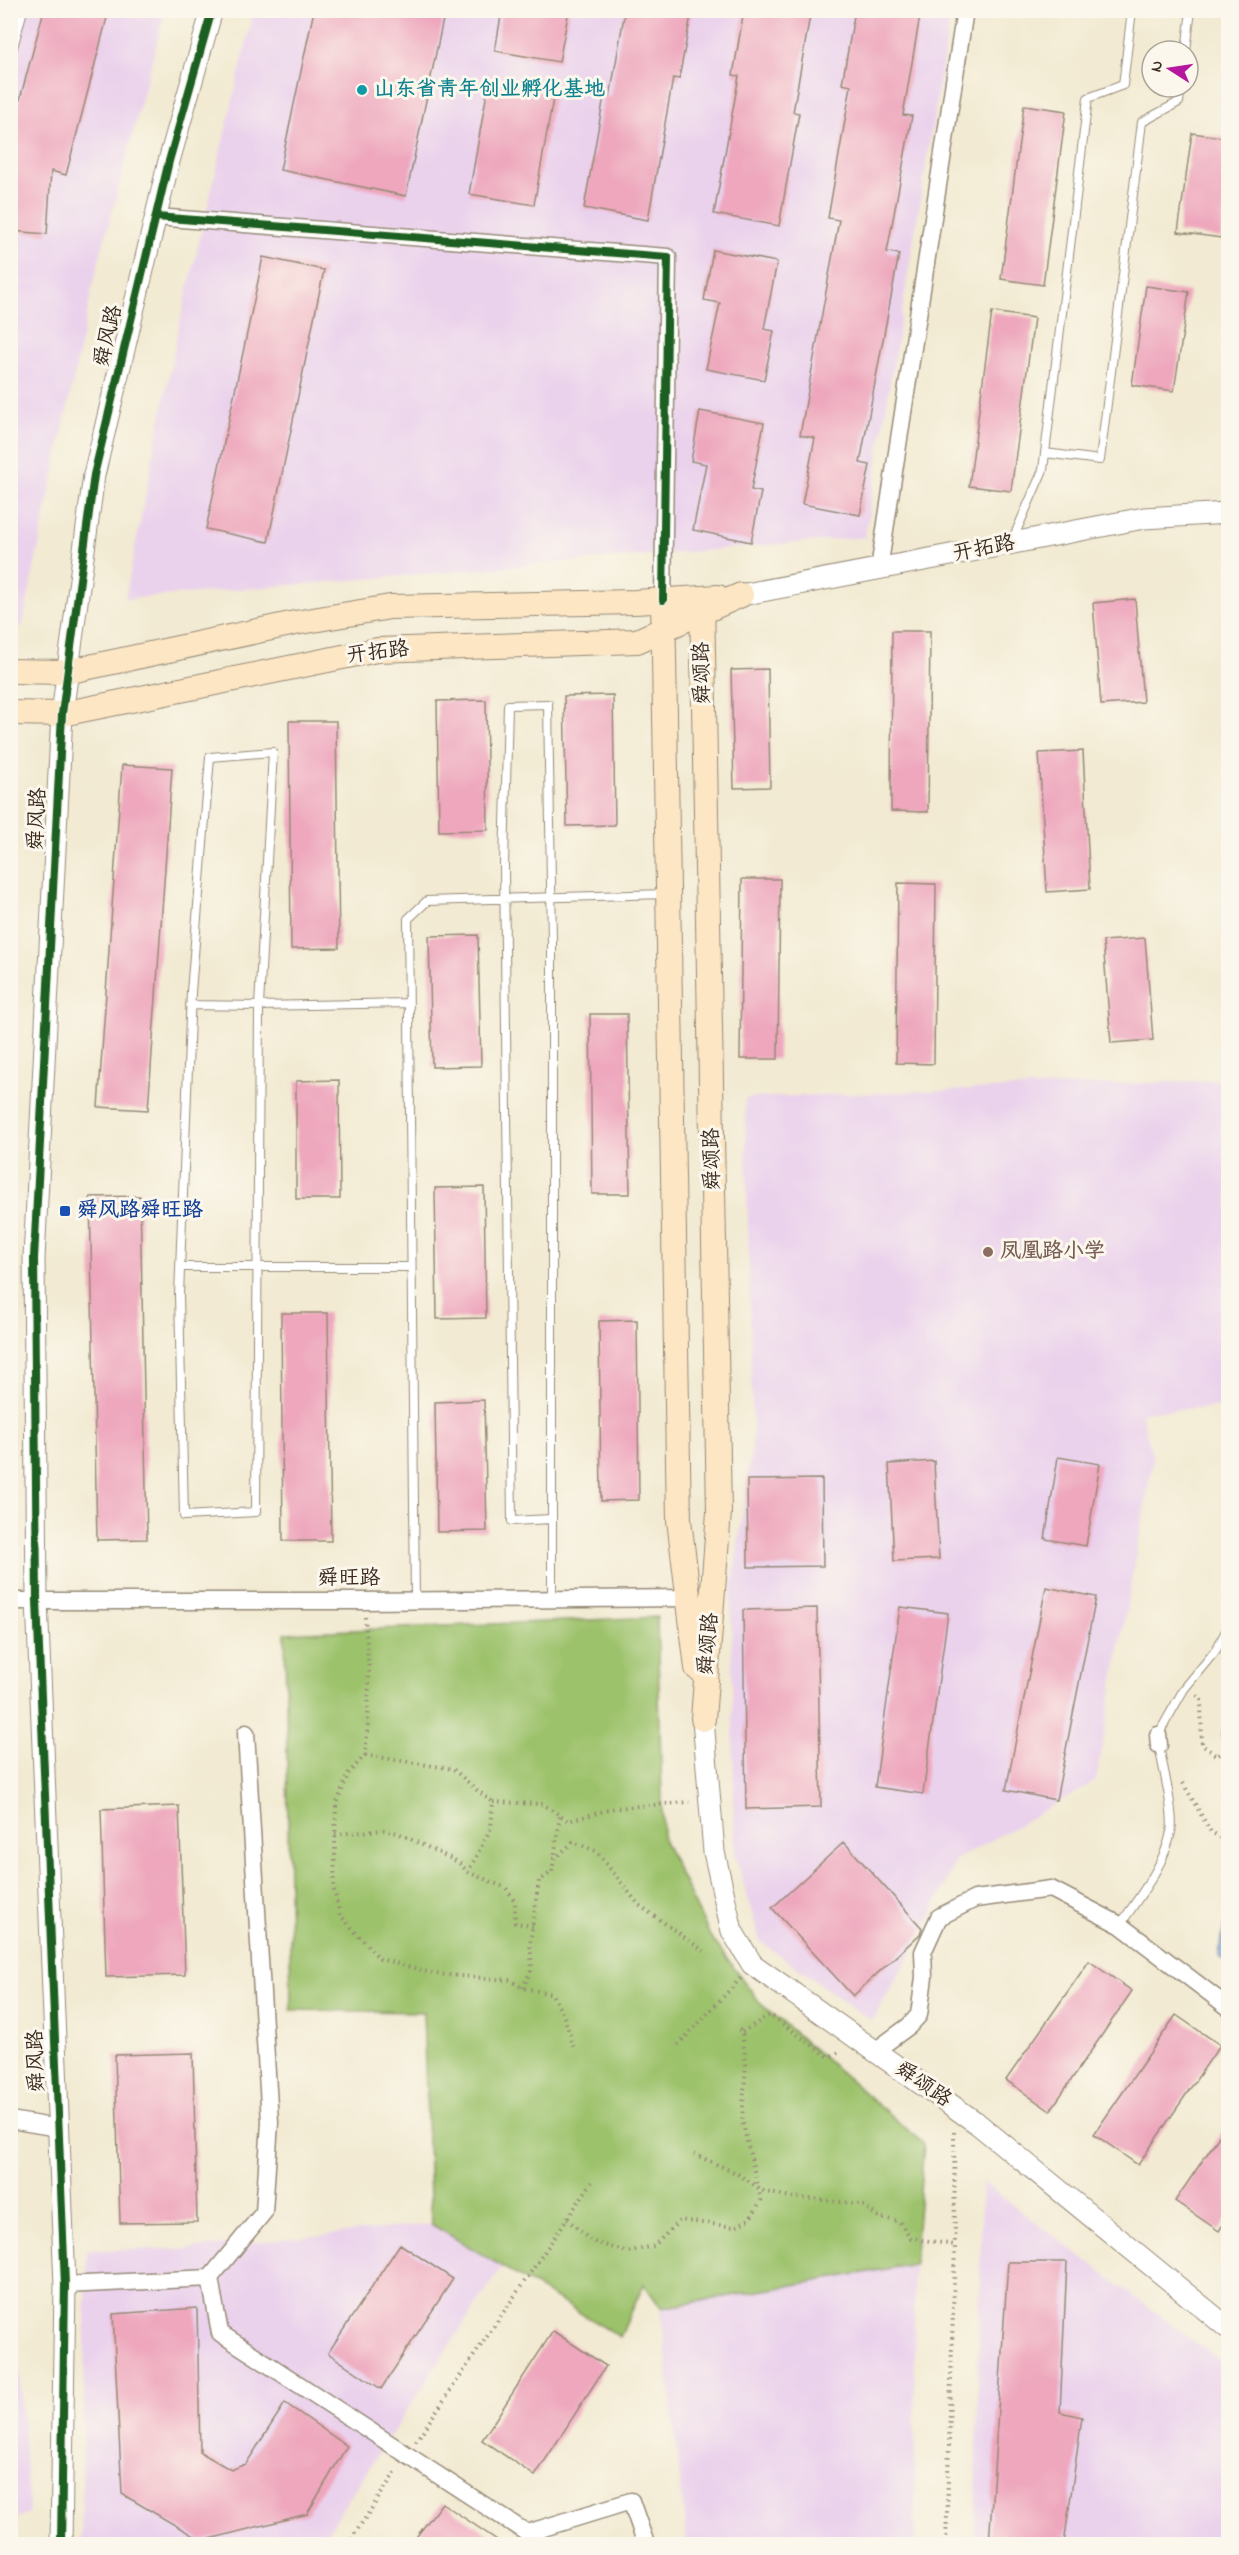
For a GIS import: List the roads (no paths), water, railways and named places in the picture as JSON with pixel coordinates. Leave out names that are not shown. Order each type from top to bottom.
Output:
[{"type":"main road","name":"开拓路","points":[[10,714],[62,714],[377,650],[637,641],[663,629],[702,605],[741,595]]},
{"type":"main road","name":"开拓路","points":[[10,671],[66,672],[295,623],[390,606],[663,600],[702,605]]},
{"type":"main road","name":"舜颂路","points":[[663,600],[679,1520],[703,1719]]},
{"type":"main road","name":"舜颂路","points":[[702,605],[719,1512],[703,1719]]},
{"type":"street","name":"舜风路","points":[[61,2544],[64,2285],[37,1600],[33,1258],[62,714],[94,475],[169,161],[212,10]]},
{"type":"street","points":[[879,569],[965,10]]},
{"type":"street","points":[[156,217],[668,257],[663,600]]},
{"type":"street","name":"开拓路","points":[[741,595],[1144,518],[1228,513]]},
{"type":"street","name":"舜旺路","points":[[10,1601],[688,1598]]},
{"type":"street","name":"舜颂路","points":[[703,1719],[714,1852],[732,1931],[752,1964],[954,2107],[1228,2328]]},
{"type":"street","points":[[64,2285],[210,2278],[264,2212],[270,2122],[246,1733]]},
{"type":"street","points":[[868,2046],[909,2026],[919,2015],[924,1977],[923,1953],[939,1917],[975,1899],[1051,1889],[1119,1924],[1228,2007]]},
{"type":"street","points":[[10,2120],[58,2128]]},
{"type":"street","points":[[210,2278],[220,2333],[527,2533],[631,2501],[646,2544]]},
{"type":"lane","points":[[10,59],[23,10]]},
{"type":"lane","points":[[1010,544],[1043,470],[1088,98],[1123,85],[1132,10]]},
{"type":"lane","points":[[1187,39],[1191,10]]},
{"type":"lane","points":[[1045,453],[1100,460],[1142,122],[1179,102],[1179,99]]},
{"type":"lane","points":[[552,1519],[512,1521],[504,899],[508,705],[548,704],[551,897],[552,1519],[552,1599]]},
{"type":"lane","points":[[273,752],[259,1006],[256,1512],[184,1516],[180,1267],[190,1005],[210,757],[273,752]]},
{"type":"lane","points":[[415,1601],[408,920],[427,901],[668,894]]},
{"type":"lane","points":[[190,1005],[408,1003]]},
{"type":"lane","points":[[180,1267],[411,1267]]},
{"type":"lane","points":[[1119,1924],[1147,1885],[1172,1830],[1158,1740],[1182,1692],[1216,1650],[1228,1627]]},
{"type":"water","points":[[1228,1919],[1228,1964],[1219,1957],[1221,1938]]},
{"type":"place","name":"山东省青年创业孵化基地","points":[[362,90]]},
{"type":"place","name":"舜风路舜旺路","points":[[65,1211]]},
{"type":"place","name":"凤凰路小学","points":[[988,1252]]}]
